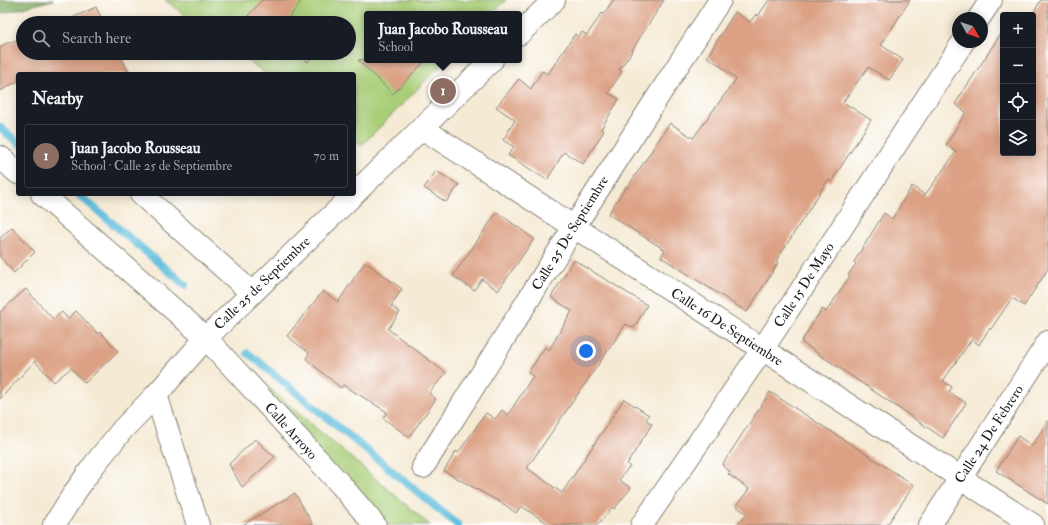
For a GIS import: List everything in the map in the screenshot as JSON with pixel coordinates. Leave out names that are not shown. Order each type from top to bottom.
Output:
[{"type":"street","points":[[522,31],[554,0]]},
{"type":"street","name":"Calle 25 De Septiembre","points":[[423,467],[574,227],[720,0]]},
{"type":"street","points":[[983,12],[991,0]]},
{"type":"street","name":"Calle 15 De Mayo","points":[[642,525],[762,350],[959,48]]},
{"type":"street","name":"Calle 25 de Septiembre","points":[[356,192],[489,63]]},
{"type":"street","name":"Calle 16 De Septiembre","points":[[422,128],[1033,525]]},
{"type":"street","points":[[0,157],[16,171]]},
{"type":"street","name":"Calle Arroyo","points":[[44,196],[206,338],[336,479],[375,525]]},
{"type":"street","points":[[143,196],[252,293]]},
{"type":"street","name":"Calle 25 de Septiembre","points":[[54,525],[94,465],[123,429],[156,395],[206,338],[352,196]]},
{"type":"street","name":"Calle 24 De Febrero","points":[[930,525],[1048,342]]},
{"type":"street","points":[[156,395],[198,525]]},
{"type":"green space","points":[[0,0],[53,0],[0,14]]},
{"type":"green space","points":[[165,0],[506,0],[495,11],[364,11],[364,63],[443,63],[362,145],[356,140],[356,72],[263,72],[247,60],[356,60],[356,16],[187,16]]},
{"type":"green space","points":[[222,348],[430,525],[383,525]]},
{"type":"building","points":[[262,0],[302,0],[290,16],[248,16]]},
{"type":"building","points":[[613,0],[664,0],[619,70],[622,72],[608,93],[619,99],[601,129],[604,131],[583,164],[564,152],[547,180],[508,155],[514,147],[503,140],[515,120],[496,107],[519,79],[531,89],[542,71],[548,74],[575,34],[579,37],[582,32],[587,35]]},
{"type":"building","points":[[769,0],[910,0],[881,45],[903,60],[889,80],[868,67],[843,102],[871,120],[831,182],[828,180],[776,261],[778,263],[747,312],[661,257],[665,250],[608,214],[670,123],[693,138],[736,79],[707,57],[735,12],[750,22],[756,14],[758,16]]},
{"type":"building","points":[[1041,0],[1048,0],[1048,269],[1024,306],[1012,298],[979,345],[972,339],[943,381],[952,387],[949,392],[966,403],[943,438],[801,342],[822,309],[826,312],[850,276],[848,275],[856,264],[854,262],[884,213],[892,219],[912,186],[925,195],[956,152],[946,145],[966,112],[955,104],[1000,35],[1000,156],[1036,156],[1036,12],[1034,12]]},
{"type":"building","points":[[96,7],[100,16],[76,16]]},
{"type":"building","points":[[16,40],[16,60],[123,60],[129,72],[16,72],[16,82],[0,91],[0,47]]},
{"type":"building","points":[[358,60],[364,60],[364,63],[423,63],[393,94]]},
{"type":"building","points":[[436,171],[459,185],[446,202],[424,188]]},
{"type":"building","points":[[497,212],[534,239],[498,291],[482,279],[474,290],[453,276]]},
{"type":"building","points":[[12,227],[35,252],[14,273],[0,257],[0,238]]},
{"type":"building","points":[[574,260],[647,305],[634,328],[626,324],[527,468],[562,493],[624,399],[649,415],[646,420],[652,424],[627,464],[630,466],[619,480],[631,488],[614,509],[612,507],[598,525],[550,525],[521,506],[516,513],[505,505],[444,471],[456,451],[458,453],[486,413],[495,419],[502,410],[508,415],[533,376],[528,373],[545,347],[549,350],[572,311],[551,297]]},
{"type":"building","points":[[365,262],[402,289],[391,306],[400,312],[388,329],[446,373],[429,393],[436,399],[409,437],[383,418],[387,412],[343,385],[341,388],[306,359],[309,353],[287,336],[323,291],[338,302]]},
{"type":"building","points":[[26,289],[53,319],[62,312],[68,319],[76,311],[98,334],[100,332],[118,351],[85,383],[71,368],[54,382],[35,361],[0,399],[0,312]]},
{"type":"building","points":[[770,392],[914,485],[887,525],[737,525],[747,514],[736,506],[749,489],[728,474],[730,472],[722,465]]},
{"type":"building","points":[[1048,420],[1048,504],[996,471],[1018,436],[1032,446]]},
{"type":"building","points":[[255,439],[275,457],[242,487],[229,464]]},
{"type":"building","points":[[295,493],[313,525],[243,525]]},
{"type":"waterway","points":[[0,127],[16,141]]},
{"type":"waterway","points":[[80,196],[185,285]]},
{"type":"waterway","points":[[248,353],[458,525]]},
{"type":"place","name":"Juan Jacobo Rousseau","points":[[443,91]]}]
